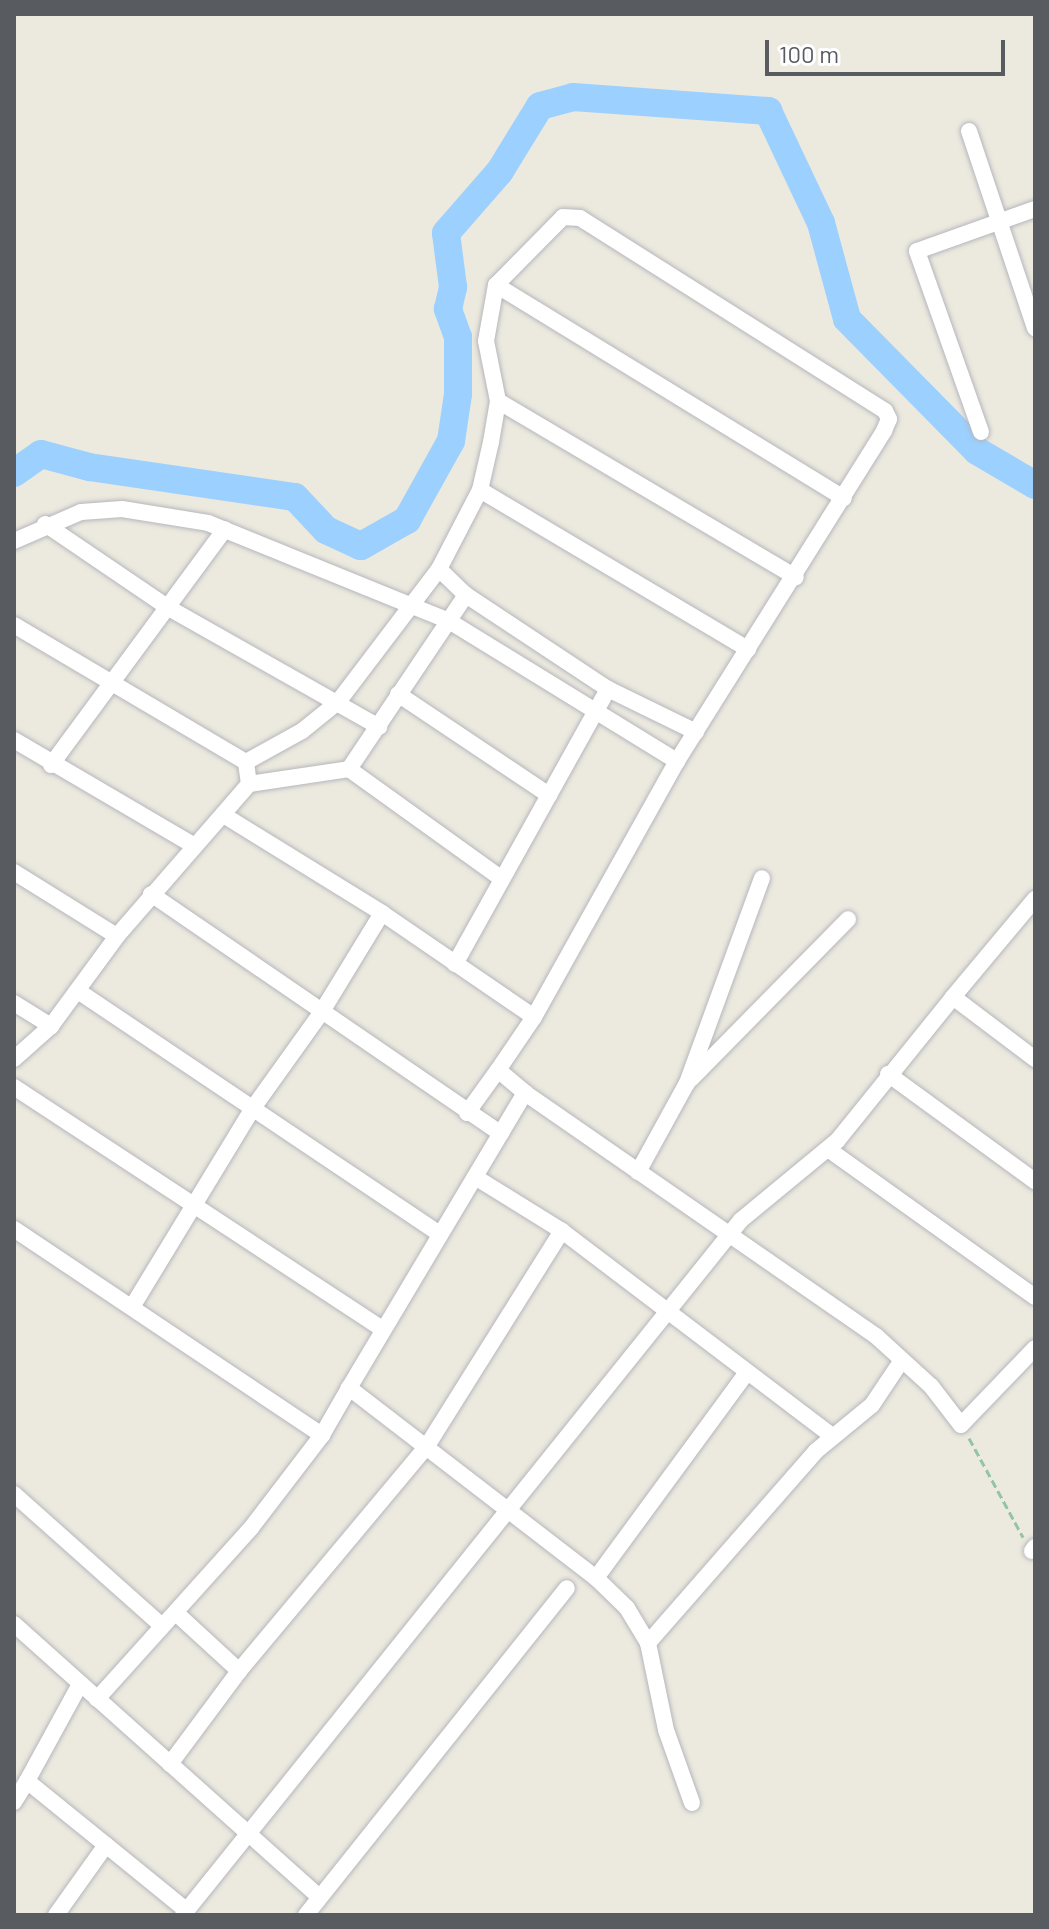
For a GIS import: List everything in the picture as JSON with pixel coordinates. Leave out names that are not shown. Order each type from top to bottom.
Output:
[{"type":"street","points":[[969,131],[996,222],[1035,328]]},
{"type":"street","points":[[981,432],[917,251],[1035,209]]},
{"type":"street","points":[[246,762],[302,731],[338,702],[439,569],[480,490],[498,401],[486,341],[496,285],[554,224],[567,215],[580,218],[885,411],[889,419],[884,431],[796,577],[677,761],[534,1017],[467,1113]]},
{"type":"street","points":[[496,285],[844,498]]},
{"type":"street","points":[[498,401],[796,577]]},
{"type":"street","points":[[480,490],[748,649]]},
{"type":"street","points":[[14,541],[45,524],[81,512],[122,509],[225,529],[377,595],[413,603],[449,621],[593,713],[677,761]]},
{"type":"street","points":[[45,524],[167,607],[379,727]]},
{"type":"street","points":[[51,765],[225,529]]},
{"type":"street","points":[[439,569],[466,595],[608,689],[696,732]]},
{"type":"street","points":[[349,769],[466,595]]},
{"type":"street","points":[[14,625],[109,685],[246,762]]},
{"type":"street","points":[[455,964],[608,689]]},
{"type":"street","points":[[398,694],[549,795]]},
{"type":"street","points":[[14,740],[51,765],[193,845]]},
{"type":"street","points":[[246,762],[249,784]]},
{"type":"street","points":[[14,1059],[51,1026],[151,894],[193,845],[225,816],[249,784],[349,769],[502,879]]},
{"type":"street","points":[[225,816],[382,913],[534,1017]]},
{"type":"street","points":[[14,872],[117,936]]},
{"type":"street","points":[[638,1172],[687,1083],[762,878]]},
{"type":"street","points":[[151,894],[501,1134]]},
{"type":"street","points":[[27,1781],[184,1912],[245,1832],[510,1510],[730,1234],[828,1149],[1035,899]]},
{"type":"street","points":[[132,1307],[253,1108],[321,1013],[382,913]]},
{"type":"street","points":[[687,1083],[848,919]]},
{"type":"street","points":[[78,991],[440,1234]]},
{"type":"street","points":[[953,997],[1034,1055]]},
{"type":"street","points":[[14,1003],[51,1026]]},
{"type":"street","points":[[498,1070],[525,1093],[876,1336],[961,1425],[1035,1348]]},
{"type":"street","points":[[888,1074],[1035,1181]]},
{"type":"street","points":[[14,1087],[382,1329]]},
{"type":"street","points":[[97,1699],[251,1528],[322,1435],[382,1329],[525,1093]]},
{"type":"street","points":[[828,1149],[1035,1297]]},
{"type":"street","points":[[475,1177],[562,1231],[746,1374],[832,1436]]},
{"type":"street","points":[[14,1229],[322,1435]]},
{"type":"street","points":[[170,1764],[239,1671],[427,1446],[562,1231]]},
{"type":"street","points":[[648,1643],[832,1436],[872,1405],[902,1360]]},
{"type":"street","points":[[596,1578],[746,1374]]},
{"type":"street","points":[[349,1388],[596,1578],[627,1608],[648,1643],[666,1730],[692,1803]]},
{"type":"street","points":[[14,1494],[161,1625]]},
{"type":"street","points":[[306,1915],[567,1588]]},
{"type":"street","points":[[176,1613],[239,1671]]},
{"type":"street","points":[[14,1626],[319,1897]]},
{"type":"street","points":[[14,1802],[80,1684]]},
{"type":"street","points":[[56,1915],[106,1845]]},
{"type":"path","points":[[961,1425],[1033,1549]]},
{"type":"waterway","points":[[14,473],[41,454],[89,467],[295,497],[326,530],[361,546],[407,520],[451,441],[458,394],[458,337],[448,309],[453,287],[446,233],[500,171],[540,106],[573,97],[768,111],[821,223],[847,319],[977,451],[1035,485]]}]
